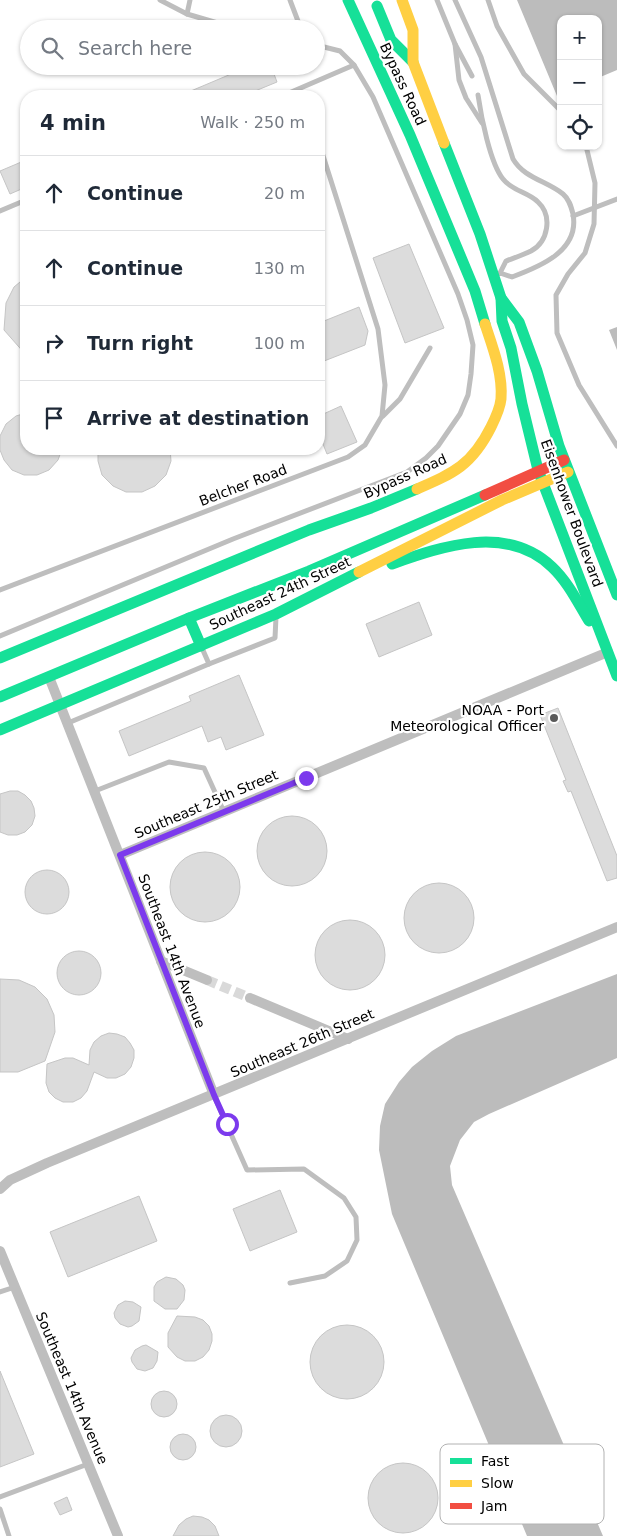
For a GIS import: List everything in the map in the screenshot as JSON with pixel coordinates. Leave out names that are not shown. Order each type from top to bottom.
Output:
[{"type":"street","name":"Bypass Road","points":[[0,658],[309,530],[371,508],[449,475],[480,448],[489,431],[496,417],[501,399],[500,381],[497,361],[475,291],[410,135],[348,0]]},
{"type":"street","name":"Eisenhower Boulevard","points":[[402,0],[413,30],[413,62],[497,274],[502,321],[511,348],[538,470],[617,676]]},
{"type":"street","name":"Eisenhower Boulevard","points":[[377,6],[391,40],[413,62]]},
{"type":"street","name":"Eisenhower Boulevard","points":[[501,298],[519,322],[537,370],[568,472],[617,595]]},
{"type":"street","name":"Southeast 24th Street","points":[[0,698],[189,618],[309,571],[564,460]]},
{"type":"street","name":"Southeast 24th Street","points":[[0,730],[276,614],[502,500],[568,472]]},
{"type":"street","points":[[338,583],[431,550],[460,543],[481,541],[506,543],[526,550],[546,562],[566,584],[608,652]]},
{"type":"street","points":[[189,618],[201,646]]},
{"type":"street","name":"Southeast 25th Street","points":[[120,855],[608,652]]},
{"type":"street","name":"Southeast 14th Avenue","points":[[49,677],[214,1095]]},
{"type":"street","name":"Southeast 26th Street","points":[[0,1189],[10,1180],[47,1163],[617,927]]},
{"type":"street","points":[[161,961],[207,980]]},
{"type":"street","points":[[250,998],[348,1039]]},
{"type":"street","name":"Southeast 14th Avenue","points":[[0,1251],[118,1536]]},
{"type":"lane","points":[[160,0],[187,14],[207,20]]},
{"type":"lane","points":[[187,14],[190,0]]},
{"type":"lane","points":[[290,0],[298,20]]},
{"type":"lane","points":[[437,0],[455,44],[472,76]]},
{"type":"lane","points":[[455,0],[481,57],[513,159],[521,170],[562,193],[568,199],[574,216],[574,224],[568,240],[559,253],[550,260],[512,277],[497,274],[506,261],[531,251],[537,246],[545,234],[546,215],[539,202],[512,187],[502,178],[483,126],[478,95]]},
{"type":"lane","points":[[488,0],[498,26],[524,74],[557,107]]},
{"type":"lane","points":[[455,44],[459,80],[466,98],[483,126]]},
{"type":"lane","points":[[0,636],[233,539],[407,472],[438,446],[460,414],[468,395],[472,374],[473,345],[468,320],[445,262],[377,106],[354,65],[340,51],[325,47]]},
{"type":"lane","points":[[296,90],[354,65]]},
{"type":"lane","points":[[587,150],[595,183],[594,224],[585,253],[568,274],[556,296],[557,333],[579,385],[617,446]]},
{"type":"lane","name":"Belcher Road","points":[[0,590],[348,457],[365,445],[382,416],[385,384],[378,329],[325,163]]},
{"type":"lane","points":[[574,216],[617,199]]},
{"type":"lane","points":[[0,210],[20,202]]},
{"type":"lane","points":[[382,416],[400,399],[430,348]]},
{"type":"lane","points":[[68,723],[275,638],[276,614]]},
{"type":"lane","points":[[201,646],[209,664]]},
{"type":"lane","points":[[94,791],[170,762],[204,768],[224,812]]},
{"type":"lane","points":[[214,1095],[246,1170],[304,1169],[344,1198],[356,1217],[357,1240],[347,1261],[325,1276],[290,1283]]},
{"type":"lane","points":[[0,1292],[15,1287]]},
{"type":"lane","points":[[0,1497],[88,1464]]},
{"type":"lane","points":[[0,1509],[9,1536]]},
{"type":"shaded area","points":[[517,0],[617,0],[617,70],[602,76],[602,15],[557,15],[557,96]]},
{"type":"shaded area","points":[[617,327],[617,350],[609,330]]},
{"type":"shaded area","points":[[617,974],[617,1058],[474,1122],[460,1140],[450,1166],[452,1185],[563,1444],[488,1444],[392,1214],[379,1150],[380,1126],[385,1104],[399,1082],[412,1067],[432,1051],[456,1036]]},
{"type":"shaded area","points":[[522,1524],[598,1524],[603,1536],[527,1536]]},
{"type":"building","points":[[229,75],[274,75],[277,82],[258,90],[193,90]]},
{"type":"building","points":[[20,163],[20,190],[10,194],[0,171]]},
{"type":"building","points":[[409,244],[444,328],[405,343],[373,258]]},
{"type":"building","points":[[20,282],[20,348],[4,330],[6,303],[14,287]]},
{"type":"building","points":[[359,307],[368,331],[365,345],[325,361],[325,321]]},
{"type":"building","points":[[341,406],[357,442],[327,454],[325,449],[325,413]]},
{"type":"building","points":[[20,415],[20,455],[60,455],[49,470],[37,475],[24,475],[12,470],[4,460],[0,450],[0,436],[6,424]]},
{"type":"building","points":[[98,455],[170,455],[171,461],[166,475],[155,486],[142,492],[126,492],[113,486],[102,475]]},
{"type":"building","points":[[419,602],[432,635],[379,657],[366,624]]},
{"type":"building","points":[[239,675],[264,735],[226,750],[221,737],[208,742],[202,726],[129,756],[119,731],[191,701],[189,696]]},
{"type":"building","points":[[558,708],[617,856],[617,878],[607,881],[571,791],[568,792],[563,781],[566,780],[540,715]]},
{"type":"building","points":[[18,791],[25,795],[31,801],[34,808],[35,816],[32,825],[25,832],[17,835],[8,835],[0,832],[0,794]]},
{"type":"building","points":[[292,816],[305,819],[317,826],[324,838],[327,851],[324,864],[317,876],[305,883],[292,886],[279,883],[267,876],[260,864],[257,851],[260,838],[267,826],[279,819]]},
{"type":"building","points":[[205,852],[218,855],[230,862],[237,874],[240,887],[237,900],[230,912],[218,919],[205,922],[192,919],[180,912],[173,900],[170,887],[173,874],[180,862],[192,855]]},
{"type":"building","points":[[43,870],[51,870],[63,876],[69,892],[63,908],[51,914],[43,914],[31,908],[25,896],[25,888],[31,876]]},
{"type":"building","points":[[439,883],[452,886],[464,893],[471,905],[474,918],[471,931],[464,943],[452,950],[439,953],[426,950],[414,943],[407,931],[404,918],[407,905],[414,893],[426,886]]},
{"type":"building","points":[[350,920],[363,923],[375,930],[382,942],[385,955],[382,968],[375,980],[363,987],[350,990],[337,987],[325,980],[318,968],[315,955],[318,942],[325,930],[337,923]]},
{"type":"building","points":[[83,951],[95,957],[100,964],[100,982],[95,989],[88,994],[75,995],[63,989],[58,982],[57,969],[63,957],[70,952]]},
{"type":"building","points":[[0,979],[19,980],[35,987],[47,999],[54,1015],[55,1032],[45,1061],[18,1072],[0,1072]]},
{"type":"building","points":[[109,1033],[125,1037],[130,1043],[134,1050],[131,1067],[125,1074],[116,1078],[107,1078],[94,1072],[87,1091],[81,1098],[73,1102],[63,1102],[55,1098],[49,1092],[46,1083],[47,1064],[65,1058],[73,1058],[89,1065],[90,1050],[94,1042],[101,1036]]},
{"type":"building","points":[[280,1190],[297,1232],[250,1251],[233,1209]]},
{"type":"building","points":[[139,1196],[157,1241],[68,1277],[50,1232]]},
{"type":"building","points":[[166,1277],[176,1279],[183,1285],[185,1290],[184,1300],[177,1309],[165,1309],[154,1301],[154,1287],[157,1282]]},
{"type":"building","points":[[125,1301],[133,1302],[141,1307],[139,1321],[128,1327],[120,1324],[115,1318],[114,1313],[118,1305]]},
{"type":"building","points":[[177,1316],[195,1317],[203,1320],[209,1326],[212,1341],[209,1350],[203,1357],[195,1361],[185,1361],[177,1357],[168,1347],[168,1333]]},
{"type":"building","points":[[347,1325],[368,1331],[378,1341],[384,1362],[378,1383],[368,1393],[347,1399],[326,1393],[316,1383],[310,1362],[316,1341],[326,1331]]},
{"type":"building","points":[[146,1345],[158,1352],[157,1361],[153,1368],[145,1371],[137,1369],[131,1358],[135,1350]]},
{"type":"building","points":[[0,1371],[34,1454],[0,1467]]},
{"type":"building","points":[[164,1391],[173,1395],[177,1404],[173,1413],[164,1417],[155,1413],[151,1404],[155,1395]]},
{"type":"building","points":[[226,1415],[232,1416],[237,1420],[241,1425],[241,1437],[237,1442],[232,1446],[226,1447],[220,1446],[215,1442],[211,1437],[210,1431],[211,1425],[215,1420],[220,1416]]},
{"type":"building","points":[[183,1434],[192,1438],[196,1447],[192,1456],[183,1460],[174,1456],[170,1447],[174,1438]]},
{"type":"building","points":[[403,1463],[416,1466],[428,1473],[435,1485],[438,1498],[435,1511],[428,1523],[416,1530],[403,1533],[390,1530],[378,1523],[371,1511],[368,1498],[371,1485],[378,1473],[390,1466]]},
{"type":"building","points":[[67,1497],[72,1510],[60,1515],[54,1503]]},
{"type":"building","points":[[193,1516],[209,1520],[215,1526],[219,1536],[173,1536],[179,1525]]},
{"type":"tunnel","points":[[207,980],[250,998]]},
{"type":"traffic: fast","points":[[348,0],[410,135],[475,291],[485,324]]},
{"type":"traffic: fast","points":[[377,6],[391,40],[413,62]]},
{"type":"traffic: fast","points":[[444,143],[480,234],[501,298],[502,321],[511,348],[538,470],[617,676]]},
{"type":"traffic: fast","points":[[501,298],[519,322],[537,371],[559,446],[617,595]]},
{"type":"traffic: fast","points":[[0,658],[309,530],[417,489]]},
{"type":"traffic: fast","points":[[0,697],[189,618],[309,571],[485,495]]},
{"type":"traffic: fast","points":[[392,564],[453,546],[495,542],[515,546],[534,554],[558,573],[589,621]]},
{"type":"traffic: fast","points":[[0,730],[276,614],[359,572]]},
{"type":"traffic: fast","points":[[189,618],[201,646]]},
{"type":"traffic: slow","points":[[402,0],[413,30],[413,62],[444,143]]},
{"type":"traffic: slow","points":[[417,489],[442,478],[469,459],[484,440],[497,414],[501,399],[500,380],[497,361],[485,324]]},
{"type":"traffic: slow","points":[[359,572],[502,500],[568,472]]},
{"type":"traffic: jam","points":[[485,495],[564,460]]},
{"type":"place","name":"NOAA - Port Meteorological Officer","points":[[554,718]]},
{"type":"route","points":[[227,1124],[120,855],[306,778]]}]
